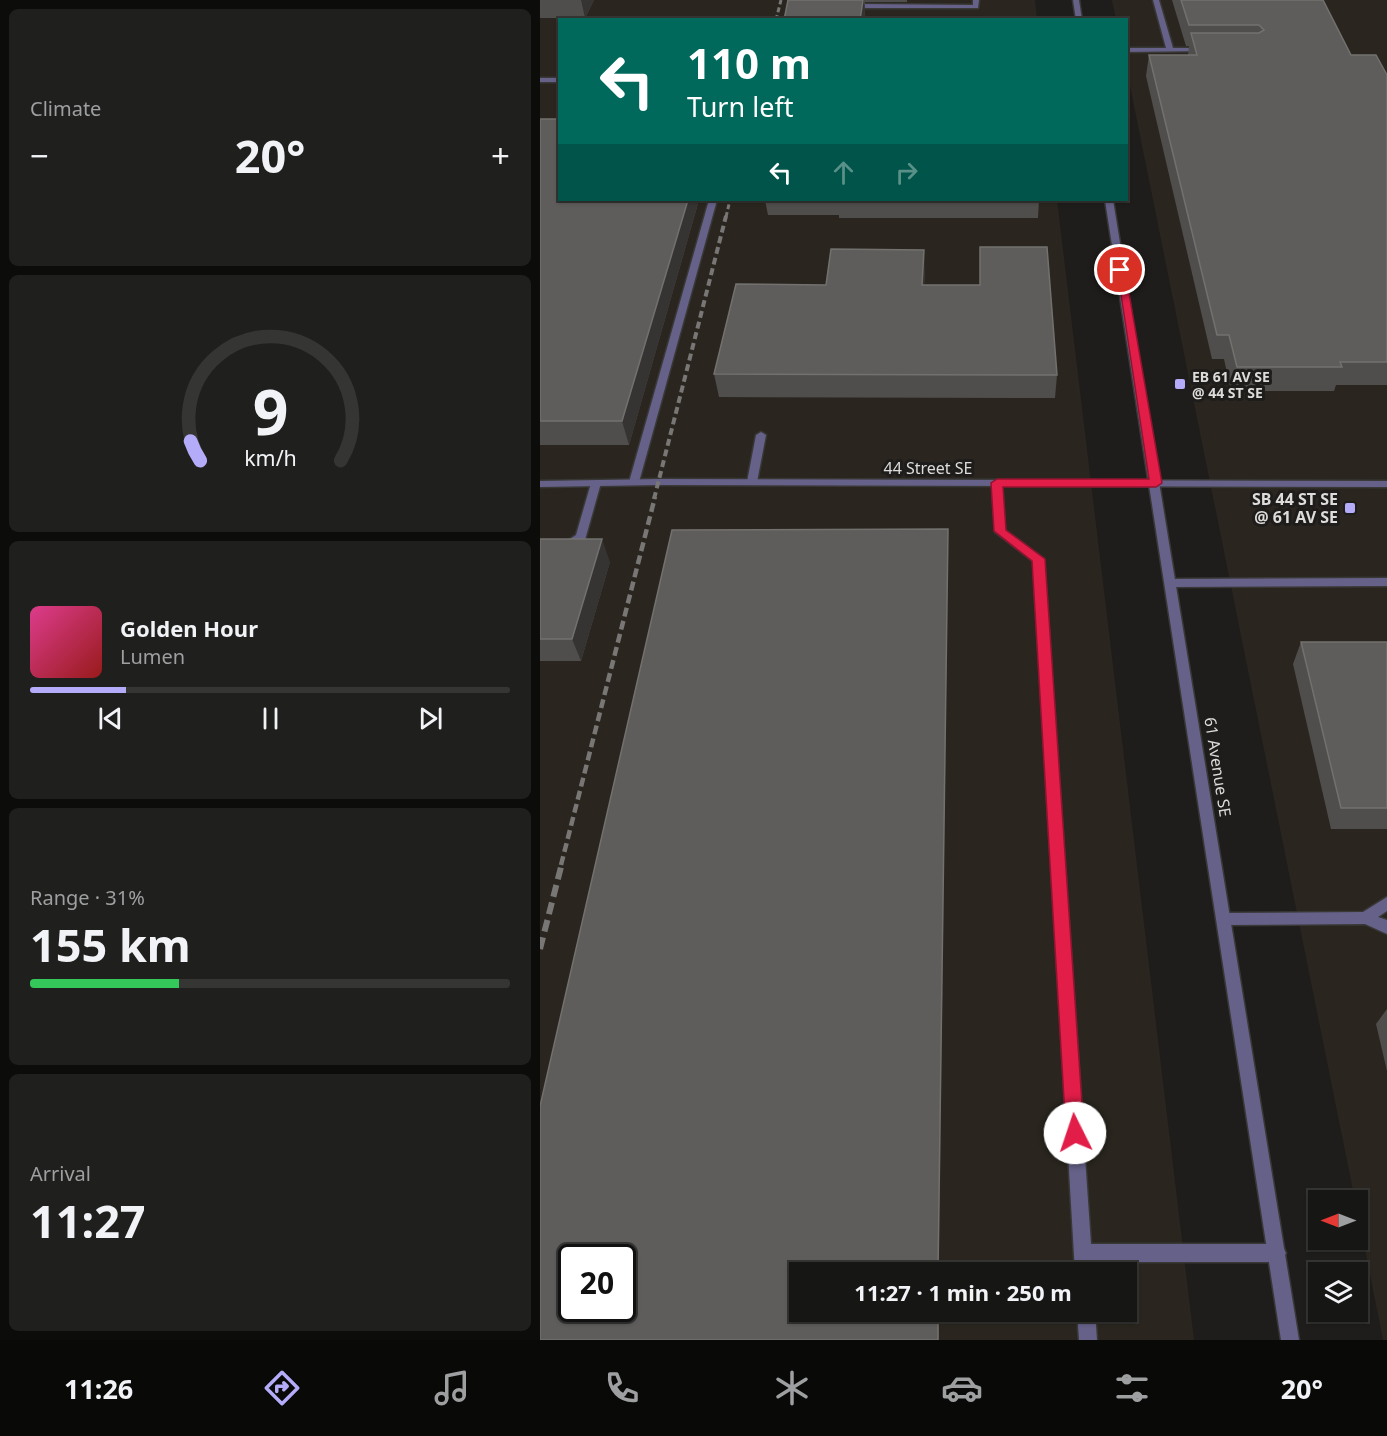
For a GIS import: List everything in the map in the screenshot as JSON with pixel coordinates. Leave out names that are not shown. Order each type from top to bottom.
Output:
[{"type":"street","points":[[862,6],[976,7],[976,0]]},
{"type":"street","points":[[1076,0],[1079,18]]},
{"type":"street","points":[[1156,0],[1170,50]]},
{"type":"street","points":[[1128,50],[1213,50]]},
{"type":"street","points":[[540,80],[558,80]]},
{"type":"street","points":[[634,482],[713,201]]},
{"type":"street","name":"61 Avenue SE","points":[[1109,201],[1156,483],[1290,1340]]},
{"type":"street","points":[[752,482],[761,435]]},
{"type":"street","name":"44 Street SE","points":[[540,484],[752,482],[1387,484]]},
{"type":"street","points":[[540,548],[566,548],[580,537],[596,483]]},
{"type":"street","points":[[997,483],[1000,531],[1038,559],[1083,1262]]},
{"type":"street","points":[[1171,583],[1387,582]]},
{"type":"street","points":[[1365,918],[1387,903]]},
{"type":"street","points":[[1224,919],[1365,918],[1387,927]]},
{"type":"street","points":[[1083,1253],[1277,1253]]},
{"type":"street","points":[[1087,1322],[1088,1340]]},
{"type":"shaded area","points":[[540,0],[1035,0],[1037,18],[558,18],[558,201],[1057,201],[1194,1340],[540,1340]]},
{"type":"shaded area","points":[[1112,0],[1387,0],[1387,1340],[1383,1340],[1365,1250],[1368,1250],[1368,1190],[1353,1190],[1128,76],[1128,18],[1116,18]]},
{"type":"building","points":[[788,0],[863,0],[860,18],[784,18]]},
{"type":"building","points":[[1181,0],[1323,0],[1351,55],[1376,55],[1387,75],[1387,362],[1340,362],[1342,367],[1237,367],[1229,335],[1217,335],[1149,55],[1197,55],[1191,33],[1259,33],[1264,30],[1259,25],[1189,25]]},
{"type":"building","points":[[540,119],[558,119],[558,201],[688,201],[622,421],[540,421]]},
{"type":"building","points":[[980,247],[1047,247],[1057,375],[714,374],[736,284],[826,285],[831,249],[924,250],[922,285],[980,285]]},
{"type":"building","points":[[948,529],[938,1262],[789,1262],[789,1322],[938,1322],[938,1340],[540,1340],[540,1106],[672,530]]},
{"type":"building","points":[[540,539],[602,539],[572,639],[540,639]]},
{"type":"building","points":[[1301,642],[1387,642],[1387,808],[1341,808]]},
{"type":"railway","points":[[776,18],[781,0]]},
{"type":"railway","points":[[726,217],[730,201]]},
{"type":"railway","points":[[654,499],[726,216]]},
{"type":"railway","points":[[561,865],[655,497]]},
{"type":"railway","points":[[540,949],[562,863]]},
{"type":"place","name":"EB 61 AV SE @ 44 ST SE","points":[[1180,384]]},
{"type":"place","name":"SB 44 ST SE @ 61 AV SE","points":[[1350,508]]},
{"type":"route","points":[[1075,1133],[1038,559],[1000,531],[997,483],[1156,483],[1120,270]]}]
